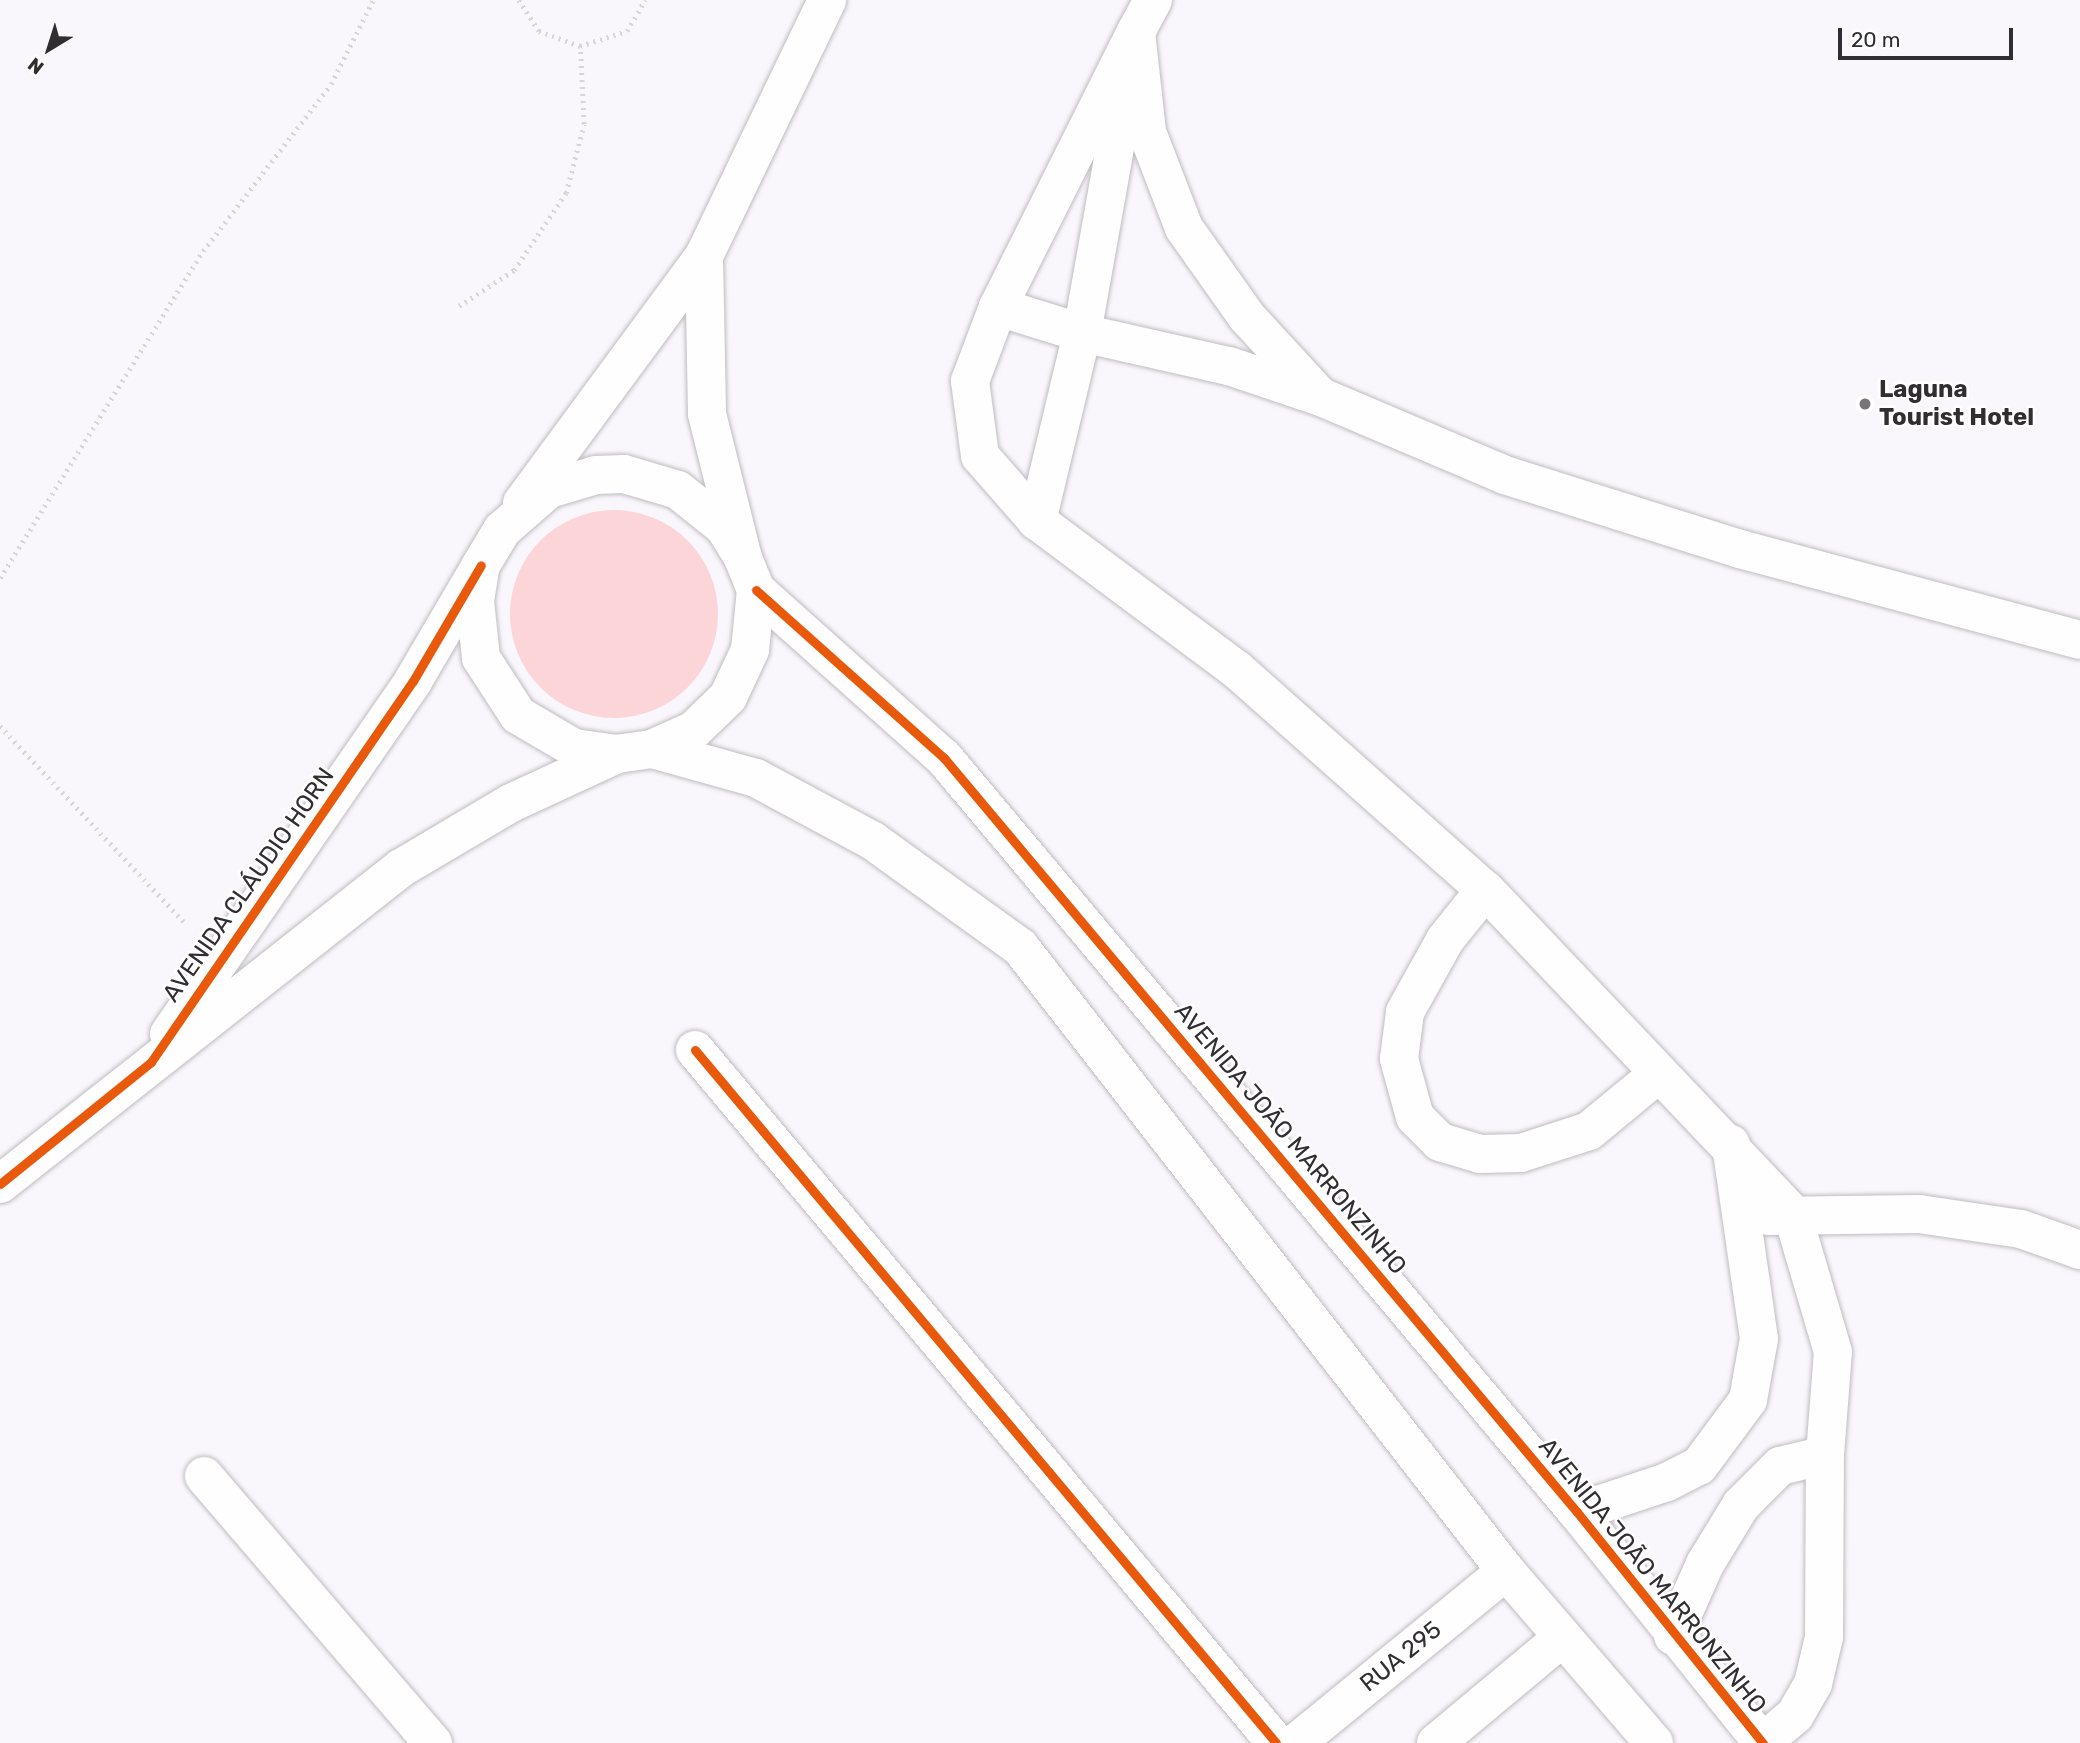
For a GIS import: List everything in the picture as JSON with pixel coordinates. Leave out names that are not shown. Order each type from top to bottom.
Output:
[{"type":"main road","points":[[502,530],[704,256],[827,0]]},
{"type":"main road","points":[[1144,16],[999,307],[970,381],[980,456],[1037,521],[1237,670],[1485,890],[1658,1074],[1731,1144],[1792,1213],[1833,1352],[1825,1455],[1824,1637],[1813,1684],[1795,1715],[1762,1743]]},
{"type":"main road","points":[[1037,521],[1082,333],[1144,16]]},
{"type":"main road","points":[[1144,16],[1147,132],[1184,228],[1247,317],[1321,397]]},
{"type":"main road","points":[[704,256],[707,414],[750,574]]},
{"type":"main road","points":[[999,307],[1082,333],[1229,366],[1321,397],[1518,479],[1740,549],[2080,640]]},
{"type":"main road","name":"AVENIDA JOÃO MARRONZINHO","points":[[502,530],[549,489],[596,475],[624,474],[678,489],[724,527],[750,574],[944,758],[1577,1512],[1673,1636],[1762,1743]]},
{"type":"main road","name":"AVENIDA CLÁUDIO HORN","points":[[151,1062],[413,681],[502,530]]},
{"type":"main road","points":[[481,565],[475,601],[481,657],[490,677],[518,715],[574,748],[634,752],[756,778],[873,841],[1020,947],[1506,1572],[1654,1743]]},
{"type":"main road","name":"AVENIDA CLÁUDIO HORN","points":[[0,1184],[151,1062],[401,868],[511,803],[694,730],[728,697],[750,650],[750,574]]},
{"type":"main road","points":[[1485,890],[1445,940],[1405,1012],[1399,1059],[1415,1117],[1440,1142],[1480,1154],[1521,1153],[1551,1147],[1589,1131],[1658,1074]]},
{"type":"main road","points":[[695,1050],[1276,1743]]},
{"type":"main road","points":[[1577,1512],[1667,1482],[1699,1466],[1748,1400],[1759,1339],[1731,1144]]},
{"type":"main road","points":[[1740,1220],[1792,1213],[1919,1214],[2021,1229],[2080,1250]]},
{"type":"main road","points":[[1673,1636],[1705,1564],[1741,1505],[1780,1466],[1825,1455]]},
{"type":"main road","points":[[1699,1466],[1741,1505]]},
{"type":"main road","points":[[204,1476],[433,1743]]},
{"type":"main road","name":"RUA 295","points":[[1296,1743],[1506,1572]]},
{"type":"main road","points":[[1436,1743],[1562,1638]]},
{"type":"path","points":[[0,578],[202,251],[331,84],[373,0]]},
{"type":"path","points":[[519,0],[538,31],[580,46],[627,31],[645,0]]},
{"type":"path","points":[[459,306],[514,271],[566,193],[584,124],[580,46]]},
{"type":"path","points":[[0,726],[220,959]]},
{"type":"shaded area","points":[[614,510],[654,518],[688,540],[710,574],[718,614],[710,654],[688,688],[654,710],[614,718],[574,710],[540,688],[518,654],[510,614],[518,574],[540,540],[574,518]]},
{"type":"cycle path","points":[[0,1184],[151,1062],[413,681],[481,565]]},
{"type":"cycle path","points":[[756,590],[944,758],[1577,1512],[1763,1743]]},
{"type":"cycle path","points":[[695,1050],[1276,1743]]},
{"type":"place","name":"Laguna Tourist Hotel","points":[[1865,404]]}]
